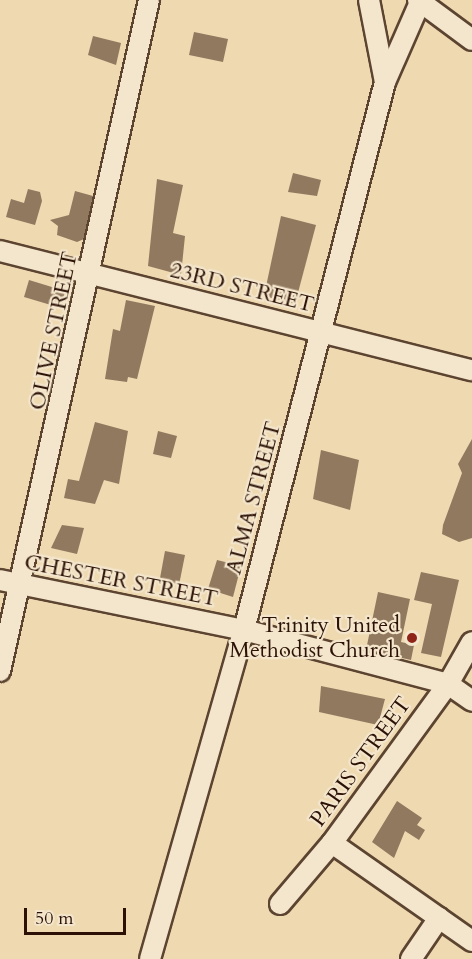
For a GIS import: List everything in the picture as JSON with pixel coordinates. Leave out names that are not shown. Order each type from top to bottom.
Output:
[{"type":"street","name":"OLIVE STREET","points":[[0,671],[22,586],[149,0]]},
{"type":"street","name":"ALMA STREET","points":[[369,0],[385,82]]},
{"type":"street","name":"ALMA STREET","points":[[150,959],[244,630],[323,333],[385,82],[420,1]]},
{"type":"street","points":[[420,1],[472,40]]},
{"type":"street","name":"23RD STREET","points":[[0,251],[472,370]]},
{"type":"street","name":"CHESTER STREET","points":[[0,580],[244,630],[448,684],[472,701]]},
{"type":"street","name":"PARIS STREET","points":[[280,904],[332,843],[448,684],[472,642]]},
{"type":"street","points":[[332,843],[472,941]]},
{"type":"street","points":[[411,959],[439,918]]},
{"type":"building","points":[[194,32],[228,39],[223,62],[189,55]]},
{"type":"building","points":[[93,36],[121,43],[116,65],[88,55]]},
{"type":"building","points":[[293,173],[321,180],[317,196],[288,192]]},
{"type":"building","points":[[157,179],[183,185],[173,233],[185,236],[181,275],[148,266]]},
{"type":"building","points":[[28,189],[40,192],[42,201],[35,225],[6,217],[11,199],[24,203]]},
{"type":"building","points":[[75,191],[93,196],[84,239],[77,242],[57,235],[58,226],[50,220],[69,215]]},
{"type":"building","points":[[281,216],[316,225],[295,304],[264,296]]},
{"type":"building","points":[[29,280],[65,291],[61,308],[24,297]]},
{"type":"building","points":[[126,300],[155,306],[137,379],[128,377],[127,382],[105,379],[113,329],[120,331]]},
{"type":"building","points":[[95,422],[128,431],[119,484],[104,480],[95,504],[64,498],[68,479],[79,481]]},
{"type":"building","points":[[158,431],[177,436],[171,458],[153,454]]},
{"type":"building","points":[[472,439],[472,538],[459,542],[442,534],[443,525],[462,473],[458,464]]},
{"type":"building","points":[[321,450],[359,460],[350,510],[313,499]]},
{"type":"building","points":[[62,525],[84,528],[77,554],[51,548]]},
{"type":"building","points":[[165,551],[185,555],[179,585],[160,578]]},
{"type":"building","points":[[217,560],[241,566],[233,597],[208,589]]},
{"type":"building","points":[[421,572],[459,580],[441,657],[421,653],[432,604],[414,600]]},
{"type":"building","points":[[378,592],[410,599],[401,642],[414,645],[411,660],[366,650]]},
{"type":"building","points":[[321,686],[385,699],[378,725],[319,712]]},
{"type":"building","points":[[397,801],[422,818],[417,825],[425,830],[419,840],[405,831],[394,858],[372,842]]},
{"type":"place","name":"Trinity United Methodist Church","points":[[412,638]]}]
